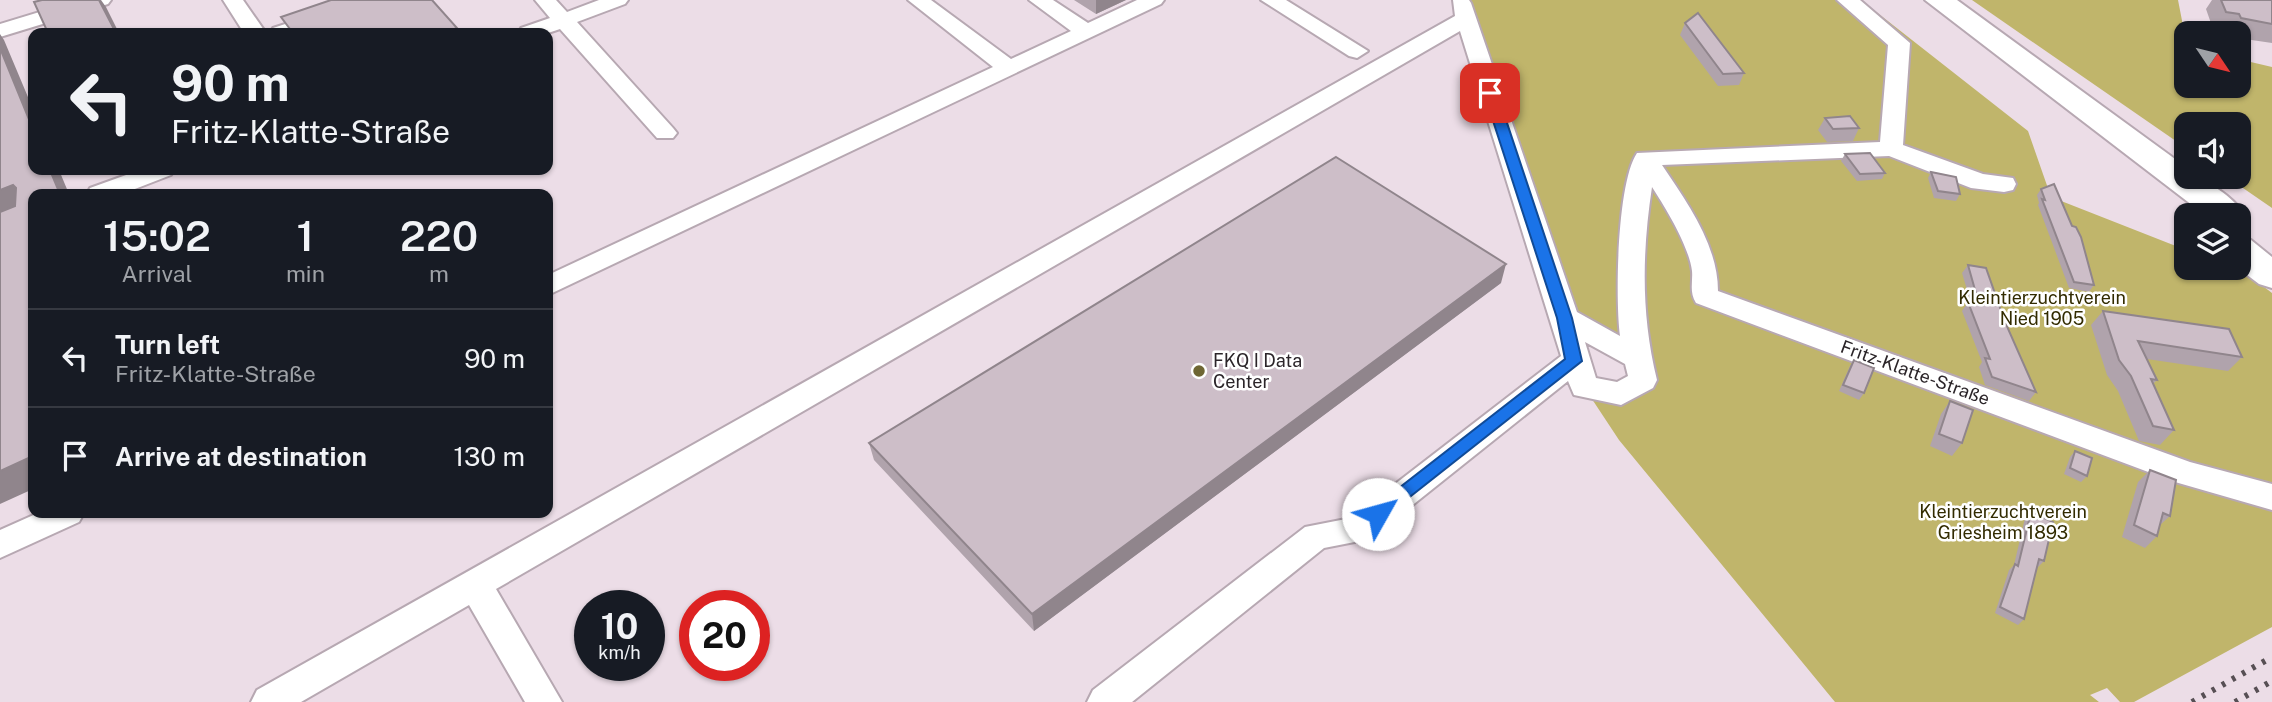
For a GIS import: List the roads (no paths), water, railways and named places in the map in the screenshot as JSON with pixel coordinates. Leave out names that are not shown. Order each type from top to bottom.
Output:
[{"type":"highway","points":[[1910,0],[2177,203]]},
{"type":"highway","points":[[1939,0],[2212,203]]},
{"type":"highway","points":[[2251,233],[2272,248]]},
{"type":"highway","points":[[2251,259],[2272,275]]},
{"type":"street","points":[[31,28],[101,0]]},
{"type":"street","points":[[233,0],[252,28]]},
{"type":"street","points":[[296,28],[380,0]]},
{"type":"street","points":[[545,0],[665,133]]},
{"type":"street","points":[[542,28],[618,0]]},
{"type":"street","points":[[918,0],[1010,69]]},
{"type":"street","points":[[1039,0],[1087,32]]},
{"type":"street","points":[[553,284],[1154,0]]},
{"type":"street","points":[[1271,0],[1357,51]]},
{"type":"street","points":[[1847,0],[1899,43],[1891,149]]},
{"type":"street","points":[[269,702],[1463,9],[1584,387],[1621,394],[1643,380],[1636,356],[1629,278],[1636,203],[1645,158],[1891,149],[1980,182],[2004,184]]},
{"type":"street","points":[[0,31],[28,28]]},
{"type":"street","name":"Fritz-Klatte-Straße","points":[[1645,158],[1678,207],[1705,269],[1705,296],[2186,473],[2272,497]]},
{"type":"street","points":[[102,185],[142,175]]},
{"type":"street","points":[[1564,318],[1636,356]]},
{"type":"street","points":[[1105,702],[1316,536],[1359,530],[1574,361]]},
{"type":"street","points":[[0,545],[57,518]]},
{"type":"street","points":[[474,583],[544,702]]},
{"type":"railway","points":[[2192,702],[2272,657]]},
{"type":"railway","points":[[2235,702],[2272,681]]},
{"type":"place","name":"FKQ I Data Center","points":[[1199,371]]},
{"type":"park label","name":"Kleintierzuchtverein Nied 1905","points":[[2042,308]]},
{"type":"park label","name":"Kleintierzuchtverein Griesheim 1893","points":[[2003,522]]}]
